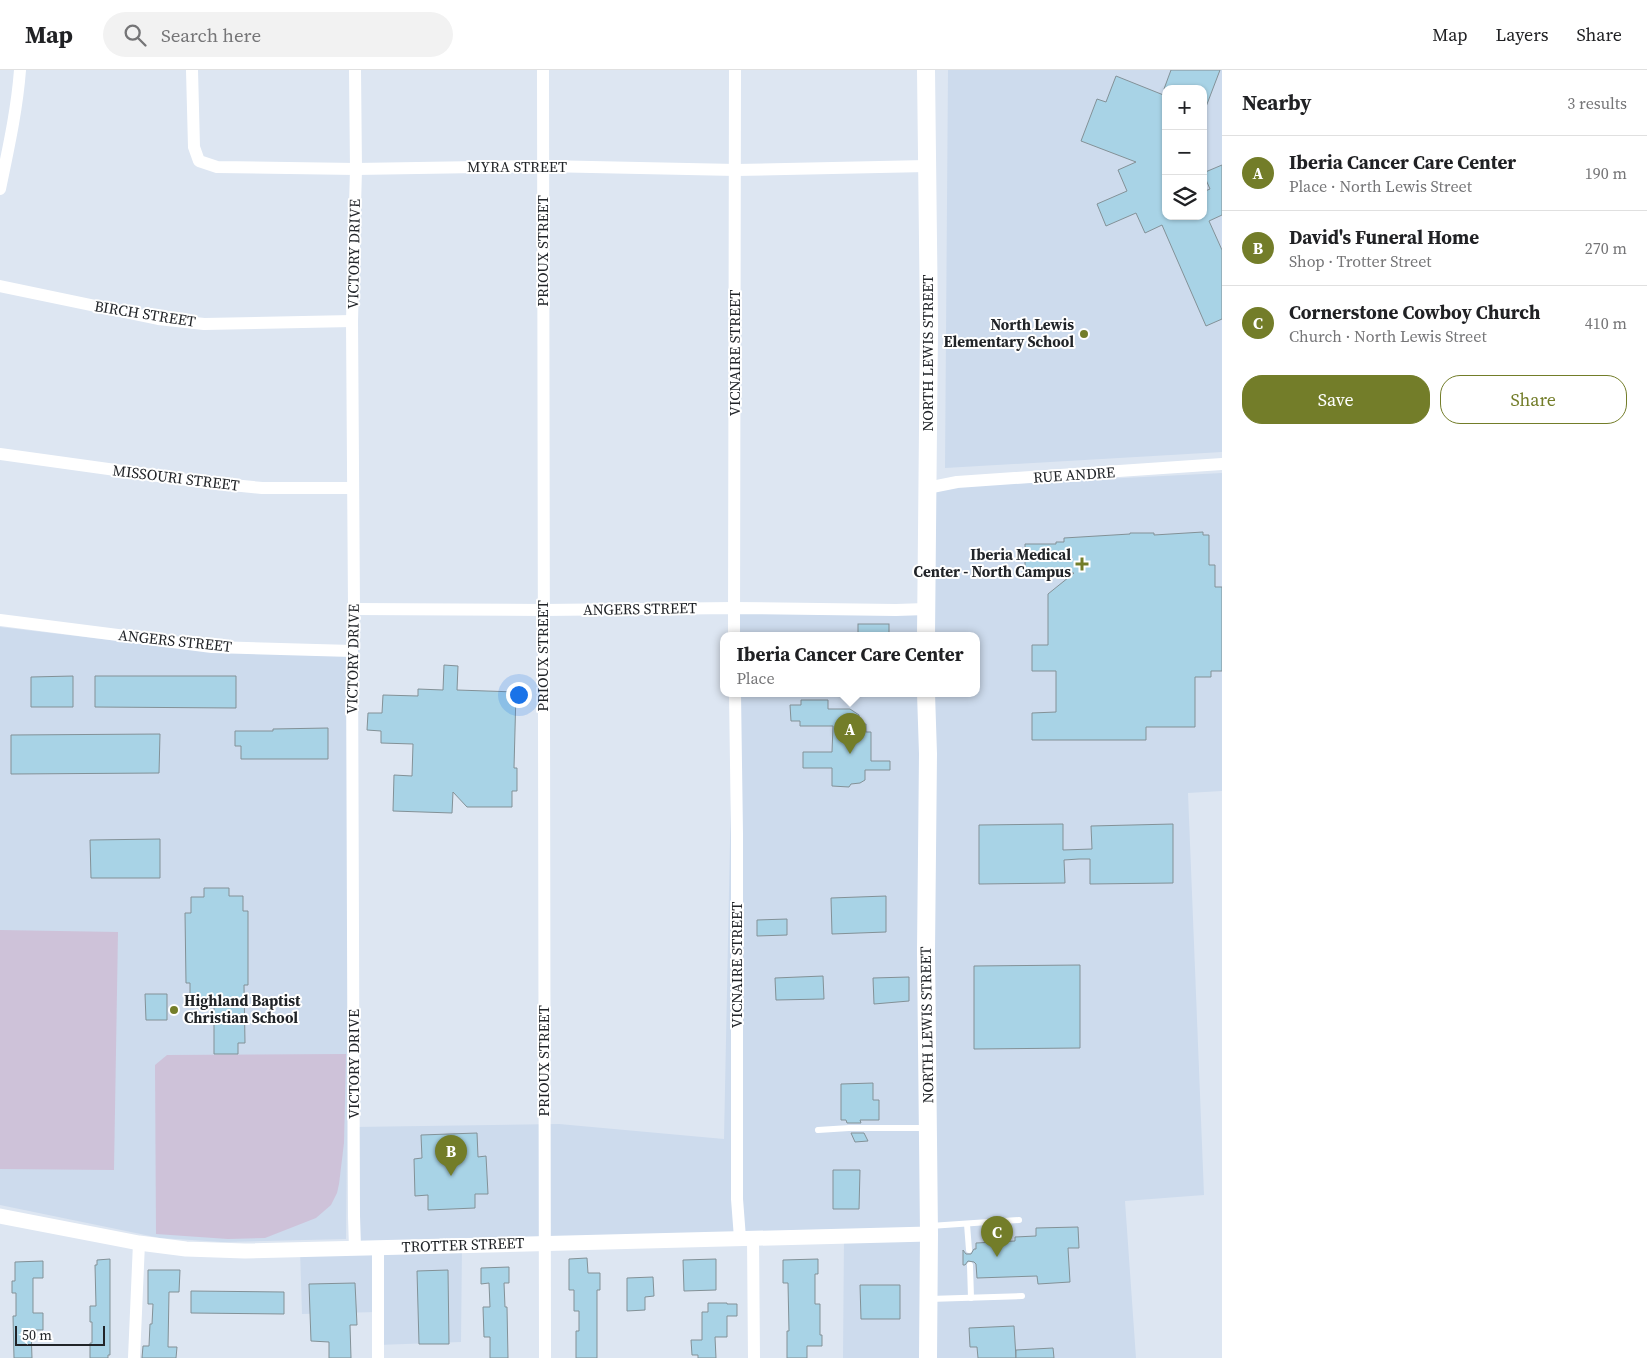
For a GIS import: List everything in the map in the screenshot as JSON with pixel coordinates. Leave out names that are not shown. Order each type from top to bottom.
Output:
[{"type":"main road","name":"NORTH LEWIS STREET","points":[[926,70],[928,326],[926,632]]},
{"type":"main road","name":"NORTH LEWIS STREET","points":[[926,697],[928,754],[926,951],[929,1230],[928,1358]]},
{"type":"street","points":[[0,189],[14,120],[20,70]]},
{"type":"street","name":"MYRA STREET","points":[[192,70],[194,147],[199,161],[216,167],[356,169],[543,166],[736,170],[927,166]]},
{"type":"street","name":"VICTORY DRIVE","points":[[355,70],[356,169],[352,321],[355,1248]]},
{"type":"street","name":"PRIOUX STREET","points":[[543,70],[545,1358]]},
{"type":"street","name":"VICNAIRE STREET","points":[[734,632],[735,70]]},
{"type":"street","name":"BIRCH STREET","points":[[0,286],[158,319],[204,324],[352,321]]},
{"type":"street","name":"MISSOURI STREET","points":[[0,454],[202,482],[262,488],[353,488]]},
{"type":"street","name":"RUE ANDRE","points":[[927,488],[956,482],[1222,464]]},
{"type":"street","name":"ANGERS STREET","points":[[354,609],[926,609]]},
{"type":"street","name":"ANGERS STREET","points":[[0,620],[212,647],[352,651]]},
{"type":"street","name":"VICNAIRE STREET","points":[[735,697],[737,834],[736,1199],[746,1238],[754,1253],[754,1358]]},
{"type":"street","name":"TROTTER STREET","points":[[0,1216],[139,1243],[186,1249],[245,1251],[746,1238],[815,1238],[929,1230]]},
{"type":"street","points":[[134,1358],[139,1243]]},
{"type":"street","points":[[378,1248],[378,1358]]},
{"type":"lane","points":[[818,1130],[928,1128]]},
{"type":"lane","points":[[929,1230],[967,1224],[1020,1220]]},
{"type":"lane","points":[[967,1224],[969,1250]]},
{"type":"lane","points":[[970,1265],[971,1298]]},
{"type":"lane","points":[[928,1300],[1022,1296]]},
{"type":"shaded area","name":"North Lewis Elementary School","points":[[948,70],[1222,70],[1222,452],[945,468]]},
{"type":"shaded area","points":[[1222,473],[1222,791],[1188,793],[1204,1195],[1125,1201],[1136,1358],[843,1358],[844,1237],[462,1246],[461,1342],[378,1345],[377,1312],[302,1314],[300,1249],[355,1248],[354,1127],[559,1124],[724,1139],[733,697],[980,697],[980,632],[734,632],[734,608],[926,609],[927,488]]},
{"type":"shaded area","name":"Highland Baptist Christian School","points":[[0,627],[169,647],[352,651],[346,1239],[222,1242],[160,1238],[0,1205]]},
{"type":"shaded area","points":[[0,930],[118,932],[114,1170],[0,1169]]},
{"type":"shaded area","points":[[346,1054],[344,1143],[339,1184],[331,1205],[316,1218],[265,1238],[228,1239],[156,1234],[155,1065],[167,1055]]},
{"type":"building","points":[[1171,70],[1220,70],[1207,104],[1207,85],[1165,85]]},
{"type":"building","points":[[1116,76],[1162,94],[1162,220],[1207,220],[1207,190],[1210,189],[1207,182],[1207,171],[1222,165],[1222,215],[1209,221],[1222,250],[1222,319],[1206,326],[1162,225],[1145,233],[1136,213],[1106,226],[1097,204],[1127,191],[1118,170],[1136,162],[1081,141],[1097,99],[1106,102]]},
{"type":"building","name":"Iberia Medical Center - North Campus","points":[[1203,532],[1203,535],[1209,535],[1209,565],[1215,565],[1215,587],[1222,587],[1222,671],[1211,671],[1211,677],[1195,677],[1195,727],[1146,727],[1146,740],[1032,740],[1032,713],[1056,712],[1056,671],[1032,671],[1032,645],[1048,645],[1048,594],[1074,573],[1025,573],[1025,544],[1056,544],[1056,542],[1064,542],[1064,538],[1130,533],[1154,533],[1154,535]]},
{"type":"building","points":[[858,624],[889,624],[889,632],[858,632]]},
{"type":"building","points":[[444,665],[458,666],[457,690],[516,692],[514,768],[517,768],[517,791],[512,791],[512,807],[467,807],[453,792],[452,813],[393,811],[394,775],[412,776],[413,744],[381,743],[381,731],[367,730],[368,713],[382,713],[383,695],[418,696],[418,689],[443,690]]},
{"type":"building","points":[[73,676],[73,707],[31,707],[31,677]]},
{"type":"building","points":[[95,676],[236,676],[236,708],[95,707]]},
{"type":"building","points":[[801,700],[828,700],[828,709],[850,709],[859,715],[859,724],[866,724],[866,732],[871,732],[871,761],[890,761],[890,770],[865,770],[865,780],[860,783],[851,784],[849,787],[832,786],[832,768],[803,768],[803,752],[832,752],[833,726],[800,726],[800,721],[791,721],[790,705],[801,705]]},
{"type":"building","points":[[328,728],[328,759],[241,759],[241,746],[235,746],[235,731]]},
{"type":"building","points":[[160,734],[159,773],[11,774],[11,735]]},
{"type":"building","points":[[1063,824],[1063,850],[1092,849],[1091,826],[1173,824],[1173,883],[1090,884],[1090,859],[1079,859],[1064,860],[1065,883],[979,884],[979,825]]},
{"type":"building","points":[[160,839],[160,878],[91,878],[90,840]]},
{"type":"building","points":[[204,888],[229,888],[229,896],[243,896],[243,911],[248,911],[248,985],[244,985],[245,1043],[238,1043],[238,1054],[214,1054],[214,1001],[190,1001],[190,983],[186,983],[185,913],[191,913],[191,897],[204,897]]},
{"type":"building","points":[[886,896],[886,932],[832,934],[831,898]]},
{"type":"building","points":[[787,919],[787,935],[757,936],[757,920]]},
{"type":"building","points":[[1080,965],[1080,1048],[974,1049],[974,966]]},
{"type":"building","points":[[823,976],[824,999],[776,1000],[775,978]]},
{"type":"building","points":[[909,977],[909,1001],[874,1004],[873,978]]},
{"type":"building","points":[[145,994],[167,994],[167,1020],[146,1020]]},
{"type":"building","points":[[873,1083],[873,1100],[879,1100],[879,1120],[860,1120],[861,1123],[847,1123],[846,1120],[841,1120],[841,1084]]},
{"type":"building","points":[[477,1133],[478,1157],[486,1156],[488,1194],[475,1194],[475,1208],[428,1210],[428,1195],[415,1196],[414,1159],[422,1158],[421,1135]]},
{"type":"building","points":[[851,1133],[864,1133],[868,1141],[855,1142]]},
{"type":"building","points":[[833,1170],[860,1170],[859,1209],[833,1209]]},
{"type":"building","points":[[1078,1227],[1079,1248],[1068,1248],[1070,1282],[1038,1284],[1037,1276],[977,1278],[976,1264],[974,1262],[968,1261],[963,1265],[963,1250],[966,1254],[971,1254],[976,1249],[976,1243],[1015,1241],[1015,1237],[1036,1236],[1036,1228]]},
{"type":"building","points":[[587,1258],[588,1273],[600,1273],[600,1290],[597,1290],[597,1358],[576,1358],[576,1331],[579,1331],[579,1311],[574,1311],[574,1290],[569,1290],[569,1259]]},
{"type":"building","points":[[110,1259],[110,1355],[108,1355],[108,1358],[90,1358],[92,1322],[90,1322],[90,1306],[96,1306],[95,1265],[97,1265],[97,1260]]},
{"type":"building","points":[[716,1259],[716,1290],[684,1291],[683,1260]]},
{"type":"building","points":[[818,1259],[818,1274],[815,1274],[815,1304],[820,1304],[822,1346],[807,1346],[807,1358],[787,1358],[787,1331],[789,1331],[788,1283],[783,1283],[783,1260]]},
{"type":"building","points":[[43,1261],[43,1278],[33,1278],[33,1313],[43,1313],[43,1330],[31,1330],[32,1358],[14,1358],[13,1316],[16,1316],[16,1293],[12,1293],[12,1281],[15,1281],[15,1262]]},
{"type":"building","points":[[509,1267],[509,1283],[504,1283],[505,1307],[507,1307],[508,1358],[490,1358],[490,1337],[484,1337],[483,1307],[490,1307],[489,1283],[481,1284],[481,1268]]},
{"type":"building","points":[[148,1270],[180,1270],[179,1292],[169,1292],[168,1347],[177,1347],[176,1358],[142,1358],[143,1346],[149,1346],[150,1324],[152,1324],[153,1304],[148,1304]]},
{"type":"building","points":[[448,1270],[449,1344],[419,1344],[417,1271]]},
{"type":"building","points":[[653,1277],[654,1296],[645,1297],[645,1310],[627,1311],[627,1278]]},
{"type":"building","points":[[355,1283],[357,1325],[350,1325],[351,1358],[329,1358],[329,1342],[311,1341],[309,1284]]},
{"type":"building","points":[[860,1285],[900,1285],[900,1319],[861,1319]]},
{"type":"building","points":[[191,1291],[284,1292],[284,1314],[191,1313]]},
{"type":"building","points":[[708,1303],[737,1304],[737,1316],[727,1316],[727,1337],[715,1337],[716,1358],[698,1358],[698,1355],[692,1355],[691,1340],[702,1340],[702,1312],[708,1312]]},
{"type":"building","points":[[1014,1326],[1016,1358],[978,1358],[977,1347],[970,1347],[969,1328]]},
{"type":"building","points":[[1053,1348],[1054,1358],[1016,1358],[1016,1350]]},
{"type":"place","name":"North Lewis Elementary School","points":[[1084,334]]},
{"type":"place","name":"Iberia Medical Center - North Campus","points":[[1082,564]]},
{"type":"place","name":"Iberia Cancer Care Center","points":[[850,754]]},
{"type":"place","name":"Highland Baptist Christian School","points":[[174,1010]]},
{"type":"place","name":"David's Funeral Home","points":[[451,1176]]},
{"type":"place","name":"Cornerstone Cowboy Church","points":[[997,1257]]}]
